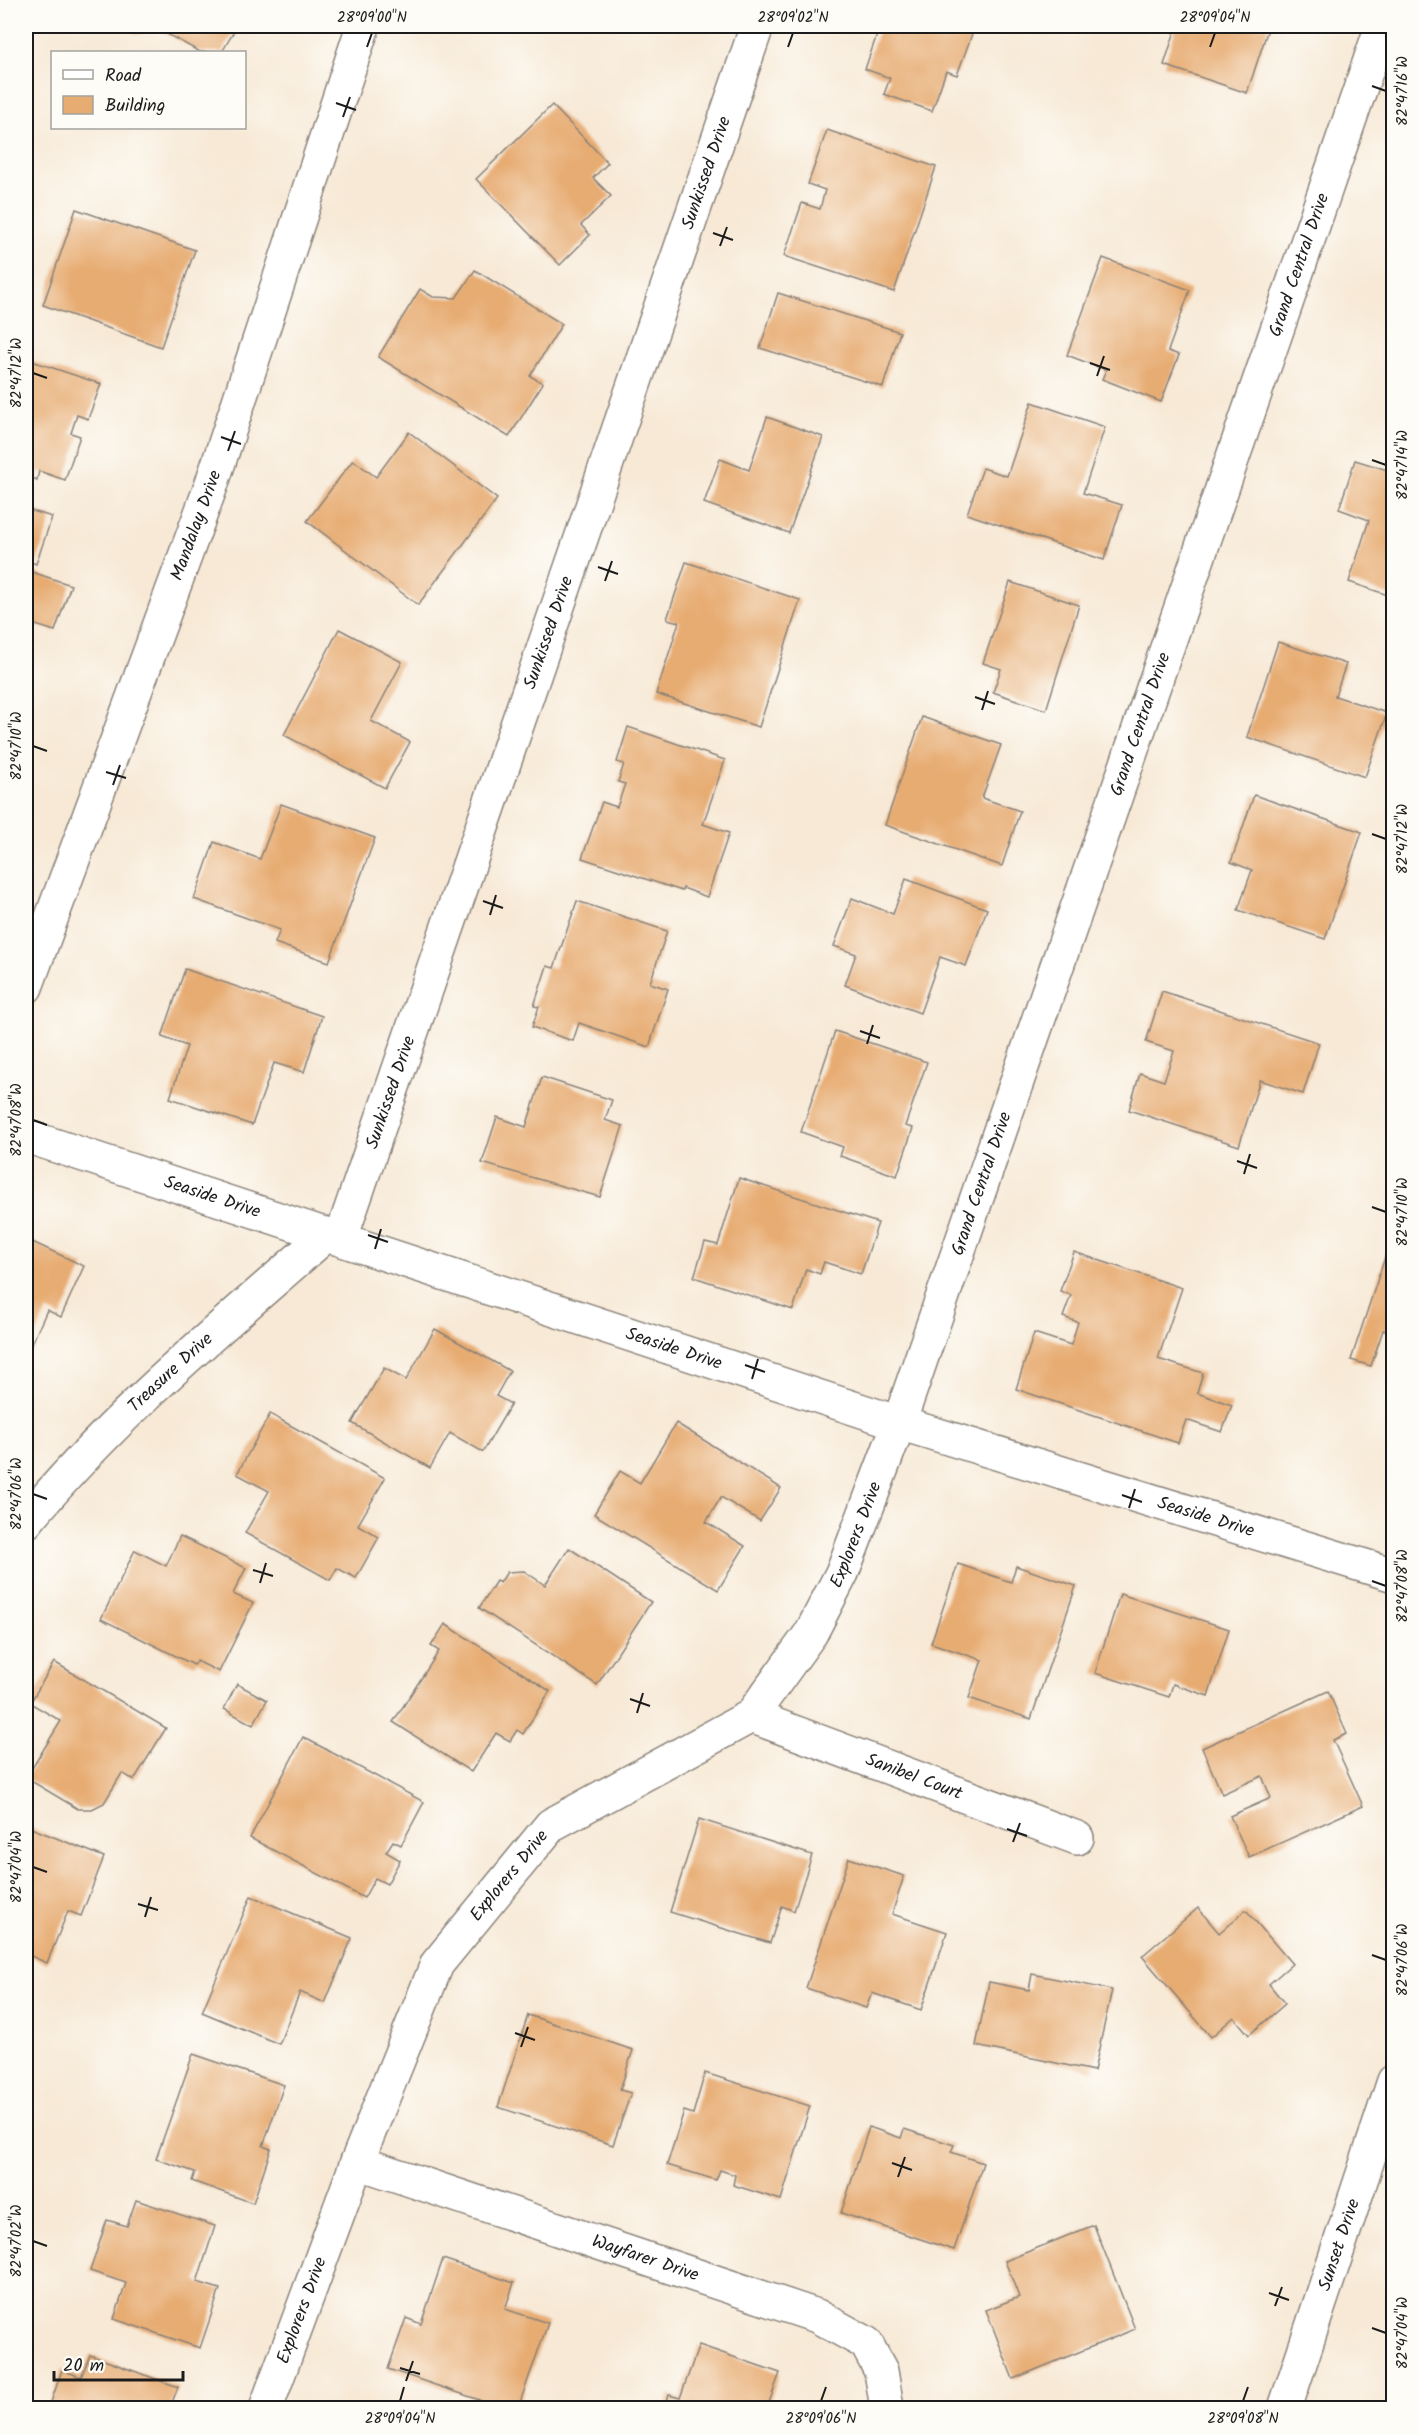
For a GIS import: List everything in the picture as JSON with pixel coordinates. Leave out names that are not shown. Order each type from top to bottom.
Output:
[{"type":"street","name":"Mandalay Drive","points":[[26,987],[211,486],[363,26]]},
{"type":"street","name":"Sunkissed Drive","points":[[334,1236],[757,26]]},
{"type":"street","name":"Grand Central Drive","points":[[899,1423],[1382,26]]},
{"type":"street","name":"Seaside Drive","points":[[26,1136],[899,1423],[1394,1575]]},
{"type":"street","name":"Treasure Drive","points":[[26,1522],[80,1459],[134,1405],[334,1236]]},
{"type":"street","name":"Explorers Drive","points":[[266,2409],[357,2162],[437,1964],[551,1825],[751,1716],[811,1633],[843,1573],[899,1423]]},
{"type":"street","name":"Sanibel Court","points":[[751,1716],[1077,1838]]},
{"type":"street","name":"Sunset Drive","points":[[1285,2409],[1394,2081]]},
{"type":"street","name":"Wayfarer Drive","points":[[357,2162],[817,2316],[866,2343],[881,2371],[887,2409]]},
{"type":"building","points":[[123,26],[237,26],[223,51],[198,51],[158,29],[137,34]]},
{"type":"building","points":[[880,26],[975,26],[957,75],[946,71],[932,111],[884,94],[890,78],[865,69]]},
{"type":"building","points":[[1167,26],[1269,26],[1247,93],[1164,65],[1175,31],[1166,28]]},
{"type":"building","points":[[552,105],[608,163],[593,178],[611,196],[581,225],[590,235],[560,265],[476,179]]},
{"type":"building","points":[[827,130],[936,167],[894,292],[784,256],[802,203],[820,209],[825,190],[808,184]]},
{"type":"building","points":[[76,209],[195,250],[161,347],[43,305]]},
{"type":"building","points":[[1103,258],[1190,290],[1168,351],[1179,355],[1161,402],[1102,379],[1106,370],[1067,355]]},
{"type":"building","points":[[475,270],[562,324],[530,376],[543,383],[509,437],[378,357],[420,289],[433,297],[456,298]]},
{"type":"building","points":[[778,293],[900,332],[883,387],[760,348]]},
{"type":"building","points":[[26,359],[101,384],[88,419],[77,415],[71,433],[80,436],[65,480],[39,471],[37,480],[26,476]]},
{"type":"building","points":[[1032,402],[1105,427],[1083,493],[1122,505],[1104,560],[967,514],[983,468],[1007,476]]},
{"type":"building","points":[[767,417],[823,437],[789,533],[704,503],[720,459],[749,470]]},
{"type":"building","points":[[409,432],[497,499],[418,605],[307,521],[353,460],[376,477]]},
{"type":"building","points":[[1355,460],[1394,472],[1394,597],[1349,582],[1369,520],[1339,509]]},
{"type":"building","points":[[26,509],[52,517],[36,564],[26,560]]},
{"type":"building","points":[[686,562],[800,600],[759,727],[656,694],[679,622],[667,619]]},
{"type":"building","points":[[26,570],[71,585],[55,631],[26,622]]},
{"type":"building","points":[[1010,582],[1079,605],[1046,710],[993,692],[1001,669],[983,663]]},
{"type":"building","points":[[339,629],[402,662],[371,721],[410,742],[385,788],[284,735]]},
{"type":"building","points":[[1278,642],[1346,664],[1335,696],[1387,713],[1365,777],[1247,737]]},
{"type":"building","points":[[922,717],[1001,745],[982,798],[1020,811],[1002,866],[885,825]]},
{"type":"building","points":[[628,727],[725,760],[703,824],[729,833],[707,897],[582,858],[602,802],[617,807],[625,784],[618,782],[624,764],[617,762]]},
{"type":"building","points":[[1254,795],[1362,832],[1325,939],[1238,910],[1252,870],[1231,862]]},
{"type":"building","points":[[281,804],[375,838],[329,962],[275,943],[280,930],[194,899],[214,842],[260,859]]},
{"type":"building","points":[[906,879],[987,909],[966,966],[940,957],[920,1013],[845,985],[856,954],[834,946],[852,898],[893,914]]},
{"type":"building","points":[[577,901],[667,931],[650,983],[668,989],[649,1047],[579,1023],[573,1041],[532,1027],[539,1007],[534,1006],[547,966],[554,968]]},
{"type":"building","points":[[185,969],[322,1016],[304,1072],[274,1063],[252,1125],[170,1098],[187,1046],[162,1037]]},
{"type":"building","points":[[1162,991],[1319,1043],[1303,1094],[1260,1080],[1239,1146],[1129,1110],[1140,1073],[1164,1081],[1174,1051],[1146,1042]]},
{"type":"building","points":[[835,1031],[927,1062],[905,1126],[913,1128],[897,1176],[840,1156],[843,1147],[801,1132]]},
{"type":"building","points":[[542,1077],[612,1100],[605,1120],[623,1126],[600,1197],[482,1163],[497,1117],[526,1127]]},
{"type":"building","points":[[739,1178],[878,1223],[861,1274],[824,1262],[820,1274],[806,1269],[793,1310],[694,1277],[705,1242],[718,1245]]},
{"type":"building","points":[[26,1239],[84,1266],[61,1317],[47,1310],[26,1357]]},
{"type":"building","points":[[1390,1242],[1394,1244],[1394,1334],[1383,1330],[1371,1366],[1351,1360]]},
{"type":"building","points":[[1074,1252],[1182,1288],[1158,1359],[1203,1373],[1197,1393],[1232,1405],[1222,1432],[1186,1420],[1178,1443],[1016,1389],[1034,1333],[1071,1345],[1078,1322],[1063,1317],[1071,1295],[1060,1291]]},
{"type":"building","points":[[435,1329],[510,1371],[496,1396],[511,1404],[483,1452],[450,1433],[430,1468],[352,1423],[384,1368],[406,1380]]},
{"type":"building","points":[[270,1414],[385,1478],[358,1525],[379,1537],[356,1578],[337,1568],[330,1580],[245,1533],[269,1491],[237,1474]]},
{"type":"building","points":[[676,1423],[781,1488],[760,1521],[721,1497],[706,1522],[745,1546],[718,1590],[594,1514],[620,1471],[640,1483]]},
{"type":"building","points":[[180,1536],[246,1568],[233,1594],[253,1603],[219,1672],[197,1661],[194,1665],[101,1619],[135,1550],[166,1566]]},
{"type":"building","points":[[569,1548],[651,1602],[597,1685],[479,1608],[496,1581],[500,1583],[507,1572],[524,1571],[545,1585]]},
{"type":"building","points":[[958,1564],[1011,1582],[1016,1566],[1076,1586],[1031,1719],[969,1698],[982,1660],[931,1643]]},
{"type":"building","points":[[1120,1594],[1229,1629],[1208,1696],[1173,1684],[1169,1697],[1095,1673]]},
{"type":"building","points":[[445,1624],[550,1691],[523,1734],[517,1730],[510,1741],[496,1733],[471,1772],[393,1722],[439,1651],[431,1646]]},
{"type":"building","points":[[54,1662],[166,1728],[134,1780],[122,1773],[104,1803],[92,1809],[78,1809],[26,1778],[61,1721],[30,1703]]},
{"type":"building","points":[[237,1684],[267,1700],[253,1725],[224,1709]]},
{"type":"building","points":[[1328,1691],[1347,1734],[1333,1740],[1363,1806],[1249,1857],[1230,1816],[1271,1798],[1262,1776],[1222,1794],[1202,1748]]},
{"type":"building","points":[[303,1737],[424,1802],[401,1845],[393,1841],[386,1852],[400,1860],[387,1884],[375,1878],[364,1898],[250,1838]]},
{"type":"building","points":[[699,1819],[812,1855],[794,1911],[782,1906],[770,1943],[670,1912]]},
{"type":"building","points":[[26,1826],[104,1857],[81,1916],[68,1911],[47,1963],[26,1954]]},
{"type":"building","points":[[849,1858],[904,1876],[892,1914],[947,1932],[921,2010],[872,1993],[866,2008],[806,1988]]},
{"type":"building","points":[[251,1896],[352,1938],[325,2003],[300,1992],[279,2044],[202,2012]]},
{"type":"building","points":[[1198,1908],[1219,1933],[1246,1910],[1292,1964],[1269,1984],[1285,2004],[1249,2035],[1234,2017],[1211,2037],[1142,1956]]},
{"type":"building","points":[[1032,1974],[1112,1990],[1094,2071],[976,2046],[989,1982],[1029,1990]]},
{"type":"building","points":[[528,2015],[633,2050],[620,2090],[631,2093],[613,2145],[498,2107]]},
{"type":"building","points":[[193,2054],[284,2085],[263,2146],[271,2149],[253,2203],[192,2181],[195,2172],[156,2159]]},
{"type":"building","points":[[705,2073],[810,2106],[781,2200],[733,2185],[735,2175],[720,2170],[716,2180],[667,2165],[684,2111],[693,2114]]},
{"type":"building","points":[[869,2127],[901,2138],[904,2129],[954,2145],[951,2152],[983,2163],[954,2250],[841,2213]]},
{"type":"building","points":[[136,2200],[215,2226],[197,2282],[220,2289],[200,2348],[114,2319],[126,2283],[90,2271],[107,2220],[127,2226]]},
{"type":"building","points":[[1094,2225],[1135,2329],[1013,2379],[986,2310],[1019,2297],[1005,2261]]},
{"type":"building","points":[[443,2259],[514,2283],[505,2309],[548,2323],[518,2408],[503,2408],[388,2369],[406,2318],[421,2324]]},
{"type":"building","points":[[699,2345],[780,2373],[767,2408],[665,2408],[669,2395],[680,2398]]},
{"type":"building","points":[[90,2355],[178,2387],[170,2408],[49,2408],[62,2370],[81,2377]]}]
